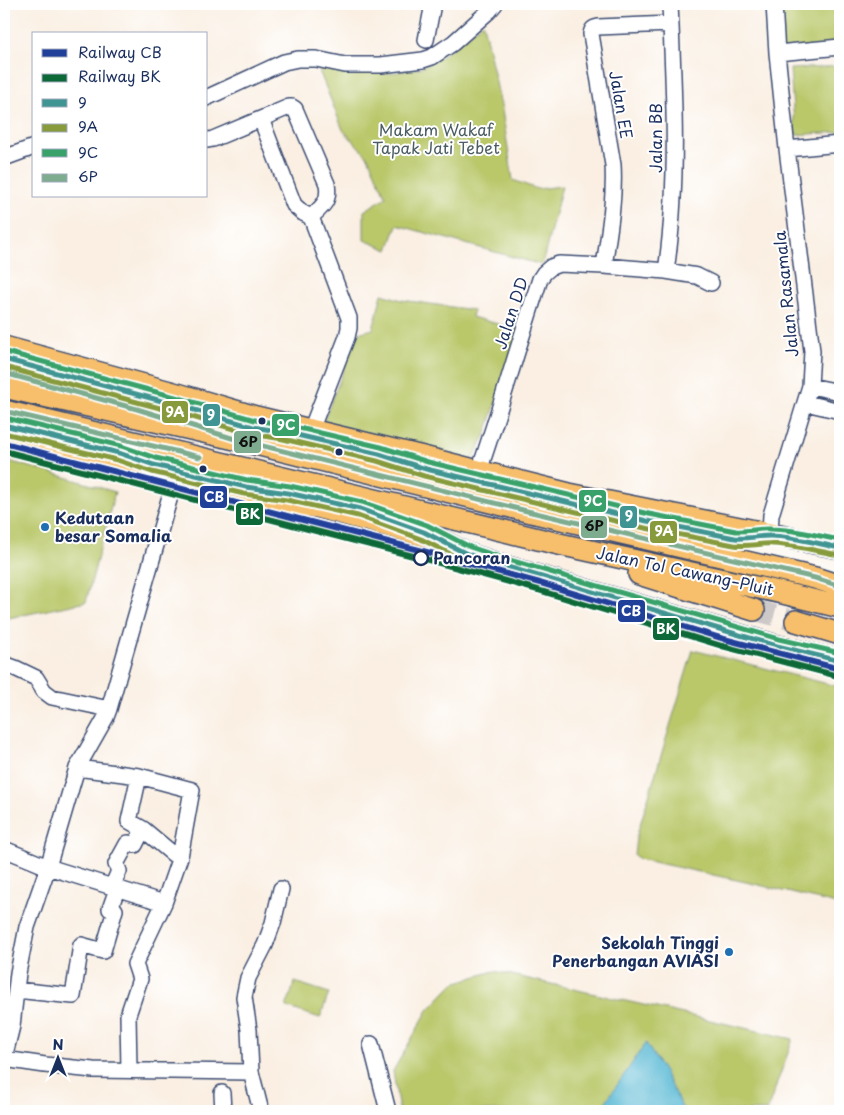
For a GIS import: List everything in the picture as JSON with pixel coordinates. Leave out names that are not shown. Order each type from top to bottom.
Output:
[{"type":"highway","points":[[4,347],[238,412],[569,494],[766,526],[840,548]]},
{"type":"highway","points":[[4,373],[137,409],[236,439]]},
{"type":"highway","name":"Jalan Tol Cawang–Pluit","points":[[4,387],[236,439],[527,511],[733,558],[840,586]]},
{"type":"highway","name":"Jalan Tol Cawang–Pluit","points":[[4,411],[560,544],[840,607]]},
{"type":"highway","points":[[4,438],[256,499],[318,507],[438,539],[458,542],[840,650]]},
{"type":"highway","points":[[438,539],[467,554],[504,566],[777,646],[840,661]]},
{"type":"highway","points":[[560,544],[625,569],[754,610]]},
{"type":"highway","points":[[733,558],[840,572]]},
{"type":"highway","points":[[796,621],[840,634]]},
{"type":"street","points":[[426,40],[433,4]]},
{"type":"street","points":[[208,97],[284,62],[298,59],[316,59],[345,64],[381,65],[432,57],[453,43],[495,4]]},
{"type":"street","name":"Jalan BB","points":[[666,271],[670,250],[674,129],[670,4]]},
{"type":"street","name":"Jalan Rasamala","points":[[766,526],[806,403],[810,386],[812,351],[787,149],[774,4]]},
{"type":"street","name":"Jalan EE","points":[[604,266],[614,181],[613,165],[590,34],[591,30],[598,27],[671,24]]},
{"type":"street","points":[[777,54],[840,47]]},
{"type":"street","points":[[208,140],[289,107],[295,109],[327,184],[328,191],[324,206],[312,217]]},
{"type":"street","points":[[261,119],[294,204],[303,213],[312,217],[349,318],[347,337],[311,430]]},
{"type":"street","points":[[787,149],[840,144]]},
{"type":"street","points":[[4,158],[32,148]]},
{"type":"street","name":"Jalan DD","points":[[479,471],[540,279],[544,273],[559,264],[604,266],[666,271],[697,276],[711,282]]},
{"type":"street","points":[[810,386],[840,392]]},
{"type":"street","points":[[806,403],[840,410]]},
{"type":"street","points":[[175,479],[109,709],[76,768],[48,867],[11,972],[16,990],[12,1026],[4,1058],[93,1070],[251,1072]]},
{"type":"street","points":[[4,664],[36,678],[44,691],[52,697],[109,709]]},
{"type":"street","points":[[76,768],[138,776],[192,790],[180,857],[164,903],[135,964],[140,979],[128,1015],[129,1070]]},
{"type":"street","points":[[138,776],[130,822],[143,829],[173,854],[180,857]]},
{"type":"street","points":[[16,990],[73,996],[81,945],[103,951],[115,910],[110,909],[119,871],[116,864],[127,844],[135,845],[143,829]]},
{"type":"street","points":[[4,849],[48,867],[164,903]]},
{"type":"street","points":[[261,1111],[251,1072],[249,1030],[244,992],[248,978],[265,945],[273,923],[281,889]]},
{"type":"street","points":[[372,1044],[388,1111]]},
{"type":"street","points":[[222,1093],[222,1111]]},
{"type":"green space","points":[[780,4],[840,4],[840,50],[782,55]]},
{"type":"green space","name":"Makam Wakaf Tapak Jati Tebet","points":[[483,23],[502,110],[513,180],[537,189],[562,186],[542,265],[397,225],[388,250],[364,240],[364,211],[386,197],[368,157],[343,130],[316,63],[350,71],[391,73],[420,68],[442,56]]},
{"type":"green space","points":[[840,66],[840,132],[795,135],[790,69]]},
{"type":"green space","points":[[382,294],[402,300],[473,310],[472,317],[520,330],[485,436],[471,463],[321,428],[358,333],[373,329]]},
{"type":"green space","points":[[4,460],[115,492],[86,602],[4,619]]},
{"type":"green space","points":[[693,650],[840,687],[840,905],[755,884],[639,859],[634,855],[636,838]]},
{"type":"green space","points":[[494,971],[793,1039],[767,1111],[399,1111],[393,1071],[428,1010],[454,983]]},
{"type":"green space","points":[[295,982],[329,993],[320,1018],[286,1007]]},
{"type":"water","points":[[646,1043],[684,1111],[604,1111],[602,1107]]},
{"type":"tunnel","points":[[754,610],[796,621]]},
{"type":"rail line","name":"CB","points":[[4,443],[423,551],[540,583],[724,639],[840,669]]},
{"type":"rail line","name":"BK","points":[[4,451],[421,558],[538,590],[722,646],[838,676]]},
{"type":"transit line","name":"9C","points":[[6,352],[255,420],[286,425],[381,447],[428,462],[649,514],[736,531],[780,529],[840,540]]},
{"type":"transit line","name":"9","points":[[4,359],[253,427],[284,432],[379,454],[426,469],[647,521],[735,538],[778,536],[840,548]]},
{"type":"transit line","name":"9A","points":[[4,367],[251,434],[283,439],[377,461],[424,476],[645,528],[734,545],[781,545],[838,555]]},
{"type":"transit line","name":"6P","points":[[4,373],[137,409],[235,439],[527,511],[815,578],[840,586]]},
{"type":"transit line","name":"6P","points":[[4,411],[200,457]]},
{"type":"transit line","name":"9C","points":[[6,418],[121,446],[156,458],[247,480],[290,486],[362,502],[427,525],[470,547],[506,559],[779,639],[840,653]]},
{"type":"transit line","name":"9","points":[[4,425],[119,453],[154,465],[246,487],[288,493],[360,509],[424,532],[467,554],[504,566],[777,646],[840,661]]},
{"type":"transit line","name":"9A","points":[[4,433],[117,460],[152,472],[244,494],[287,500],[358,516],[421,539],[464,561],[775,653],[838,668]]},
{"type":"place","name":"Kedutaan besar Somalia","points":[[45,527]]},
{"type":"place","name":"Pancoran","points":[[421,558]]},
{"type":"place","name":"Sekolah Tinggi Penerbangan AVIASI","points":[[729,952]]}]
